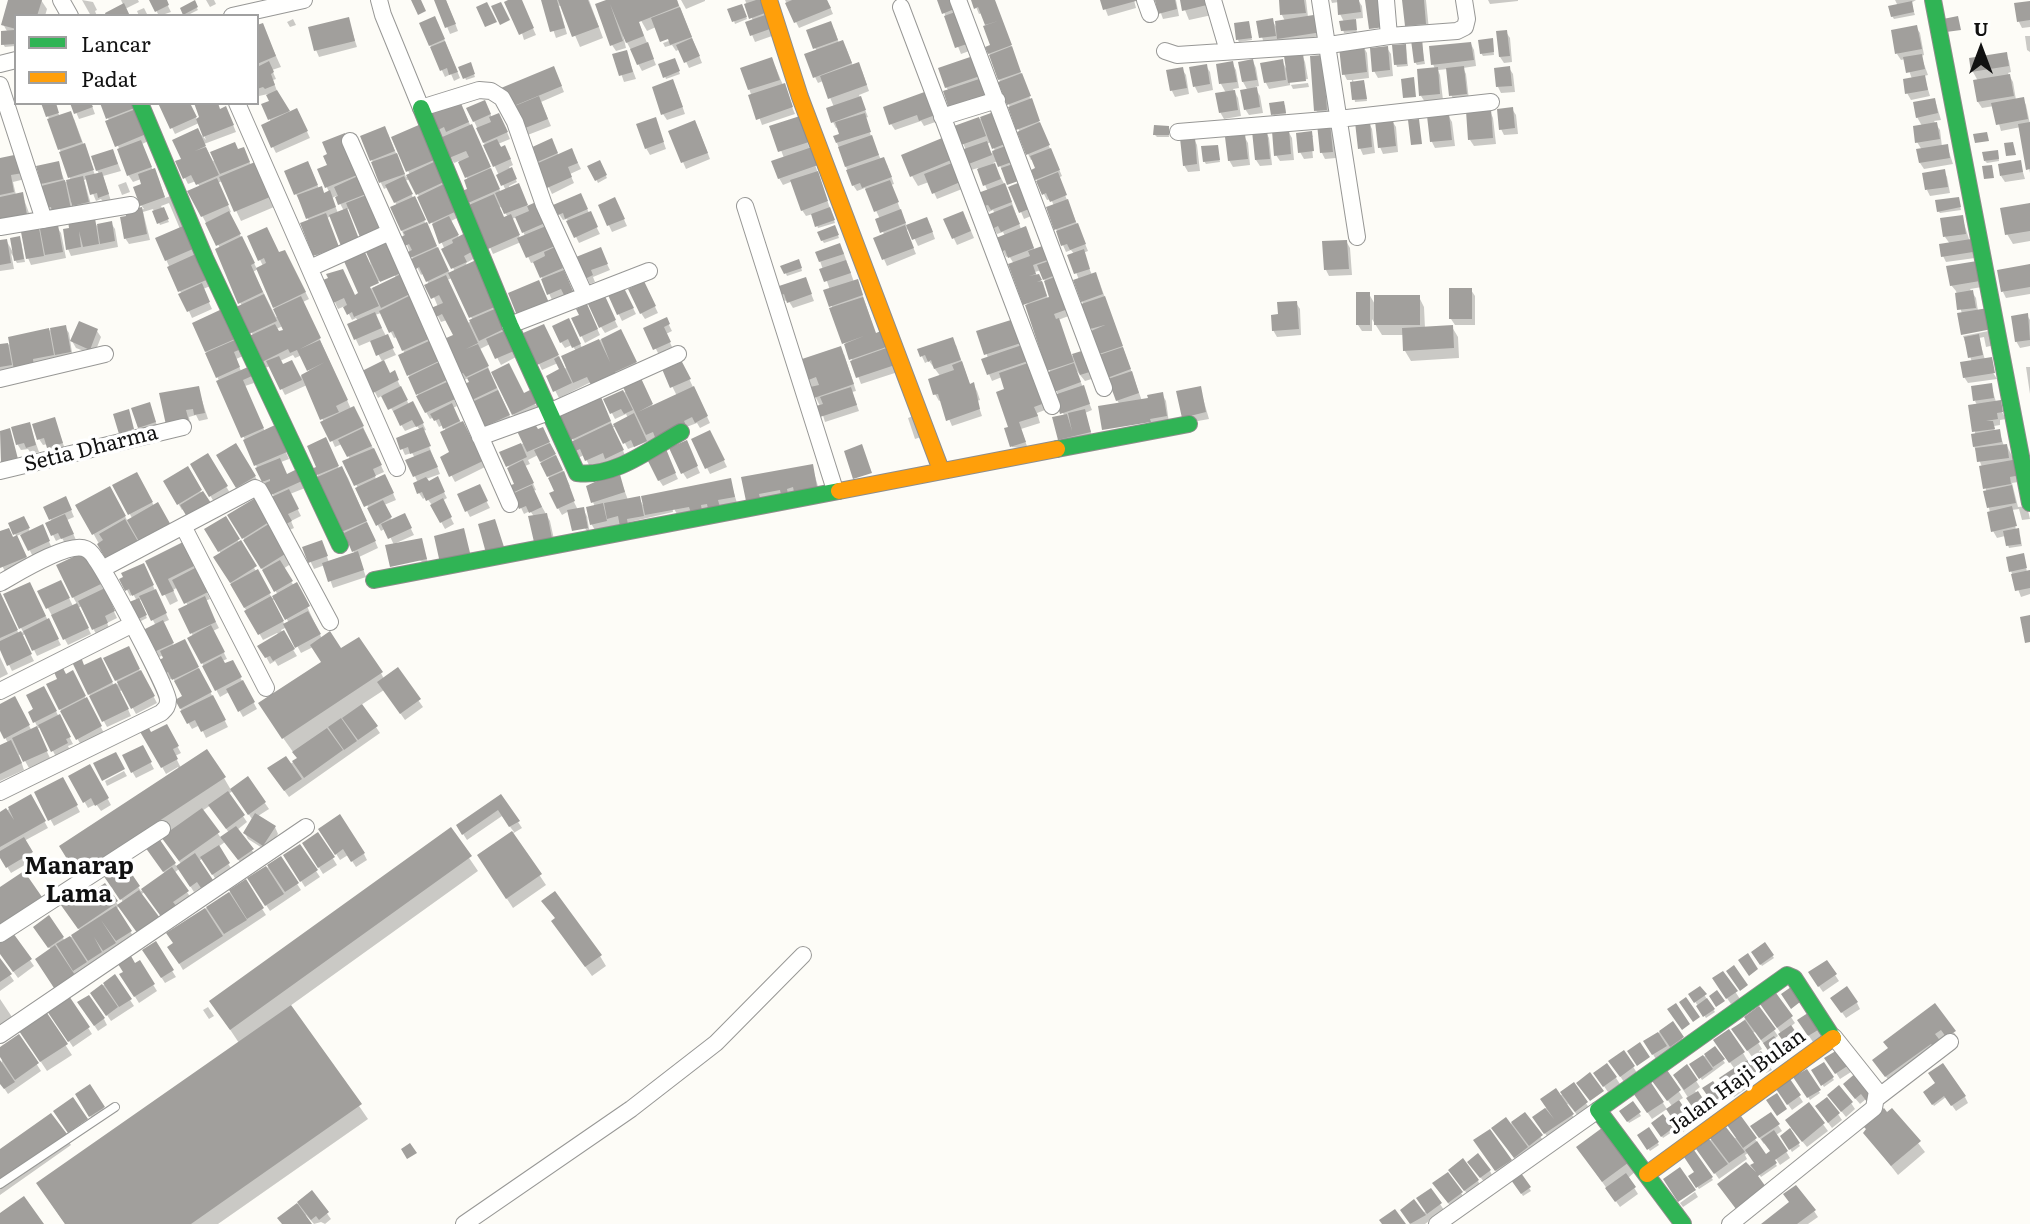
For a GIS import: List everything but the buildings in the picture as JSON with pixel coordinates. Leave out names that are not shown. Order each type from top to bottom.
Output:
[{"type":"street","points":[[239,10],[304,0]]},
{"type":"street","points":[[379,0],[429,132],[510,325],[577,472],[584,475],[610,469],[681,432]]},
{"type":"street","points":[[769,0],[800,97],[941,470]]},
{"type":"street","points":[[958,0],[1104,388]]},
{"type":"street","points":[[1213,0],[1228,51]]},
{"type":"street","points":[[1320,0],[1357,237]]},
{"type":"street","points":[[1386,0],[1390,36]]},
{"type":"street","points":[[1165,51],[1177,55],[1329,45],[1390,36],[1462,30],[1467,19],[1464,0]]},
{"type":"street","points":[[1933,0],[2030,503]]},
{"type":"street","points":[[901,7],[1052,407]]},
{"type":"street","points":[[0,85],[44,219]]},
{"type":"street","points":[[421,108],[479,90],[491,91],[502,98],[514,122],[544,205],[585,295]]},
{"type":"street","points":[[942,117],[997,100]]},
{"type":"street","points":[[1178,132],[1338,119],[1490,102]]},
{"type":"street","points":[[141,105],[205,258],[340,545]]},
{"type":"street","points":[[238,105],[397,468]]},
{"type":"street","points":[[350,141],[510,504]]},
{"type":"street","points":[[0,227],[131,205]]},
{"type":"street","points":[[745,206],[835,490]]},
{"type":"street","points":[[310,268],[390,232]]},
{"type":"street","points":[[510,325],[649,271]]},
{"type":"street","points":[[0,379],[105,354]]},
{"type":"street","points":[[480,437],[550,412],[678,354]]},
{"type":"street","points":[[374,580],[1189,424]]},
{"type":"street","name":"Setia Dharma","points":[[0,471],[183,427]]},
{"type":"street","points":[[102,569],[255,488],[330,622]]},
{"type":"street","points":[[183,526],[266,688]]},
{"type":"street","points":[[0,583],[73,547],[88,550],[102,569],[169,702],[161,713],[0,792]]},
{"type":"street","points":[[0,691],[131,625]]},
{"type":"street","points":[[0,1035],[306,827]]},
{"type":"street","points":[[0,933],[162,829]]},
{"type":"street","points":[[464,1224],[631,1109],[716,1043],[803,955]]},
{"type":"street","name":"Jalan Haji Bulan","points":[[1437,1224],[1782,977],[1787,975],[1794,978],[1834,1037],[1647,1174]]},
{"type":"street","points":[[1730,1224],[1874,1108],[1877,1091],[1834,1037]]},
{"type":"street","points":[[1877,1098],[1950,1042]]},
{"type":"street","points":[[1598,1110],[1683,1224]]},
{"type":"lane","points":[[0,1184],[115,1107]]},
{"type":"traffic: fast","points":[[1933,0],[2030,503]]},
{"type":"traffic: fast","points":[[141,105],[205,258],[340,545]]},
{"type":"traffic: fast","points":[[421,108],[510,325],[577,473],[618,467],[681,432]]},
{"type":"traffic: fast","points":[[1057,449],[1189,424]]},
{"type":"traffic: fast","points":[[374,580],[839,491]]},
{"type":"traffic: fast","points":[[1683,1224],[1598,1110],[1787,975],[1794,978],[1833,1038]]},
{"type":"traffic: slow","points":[[769,0],[800,97],[941,470]]},
{"type":"traffic: slow","points":[[839,491],[1057,449]]},
{"type":"traffic: slow","points":[[1647,1174],[1833,1038]]},
{"type":"district","name":"Manarap Lama","points":[[79,881]]}]
